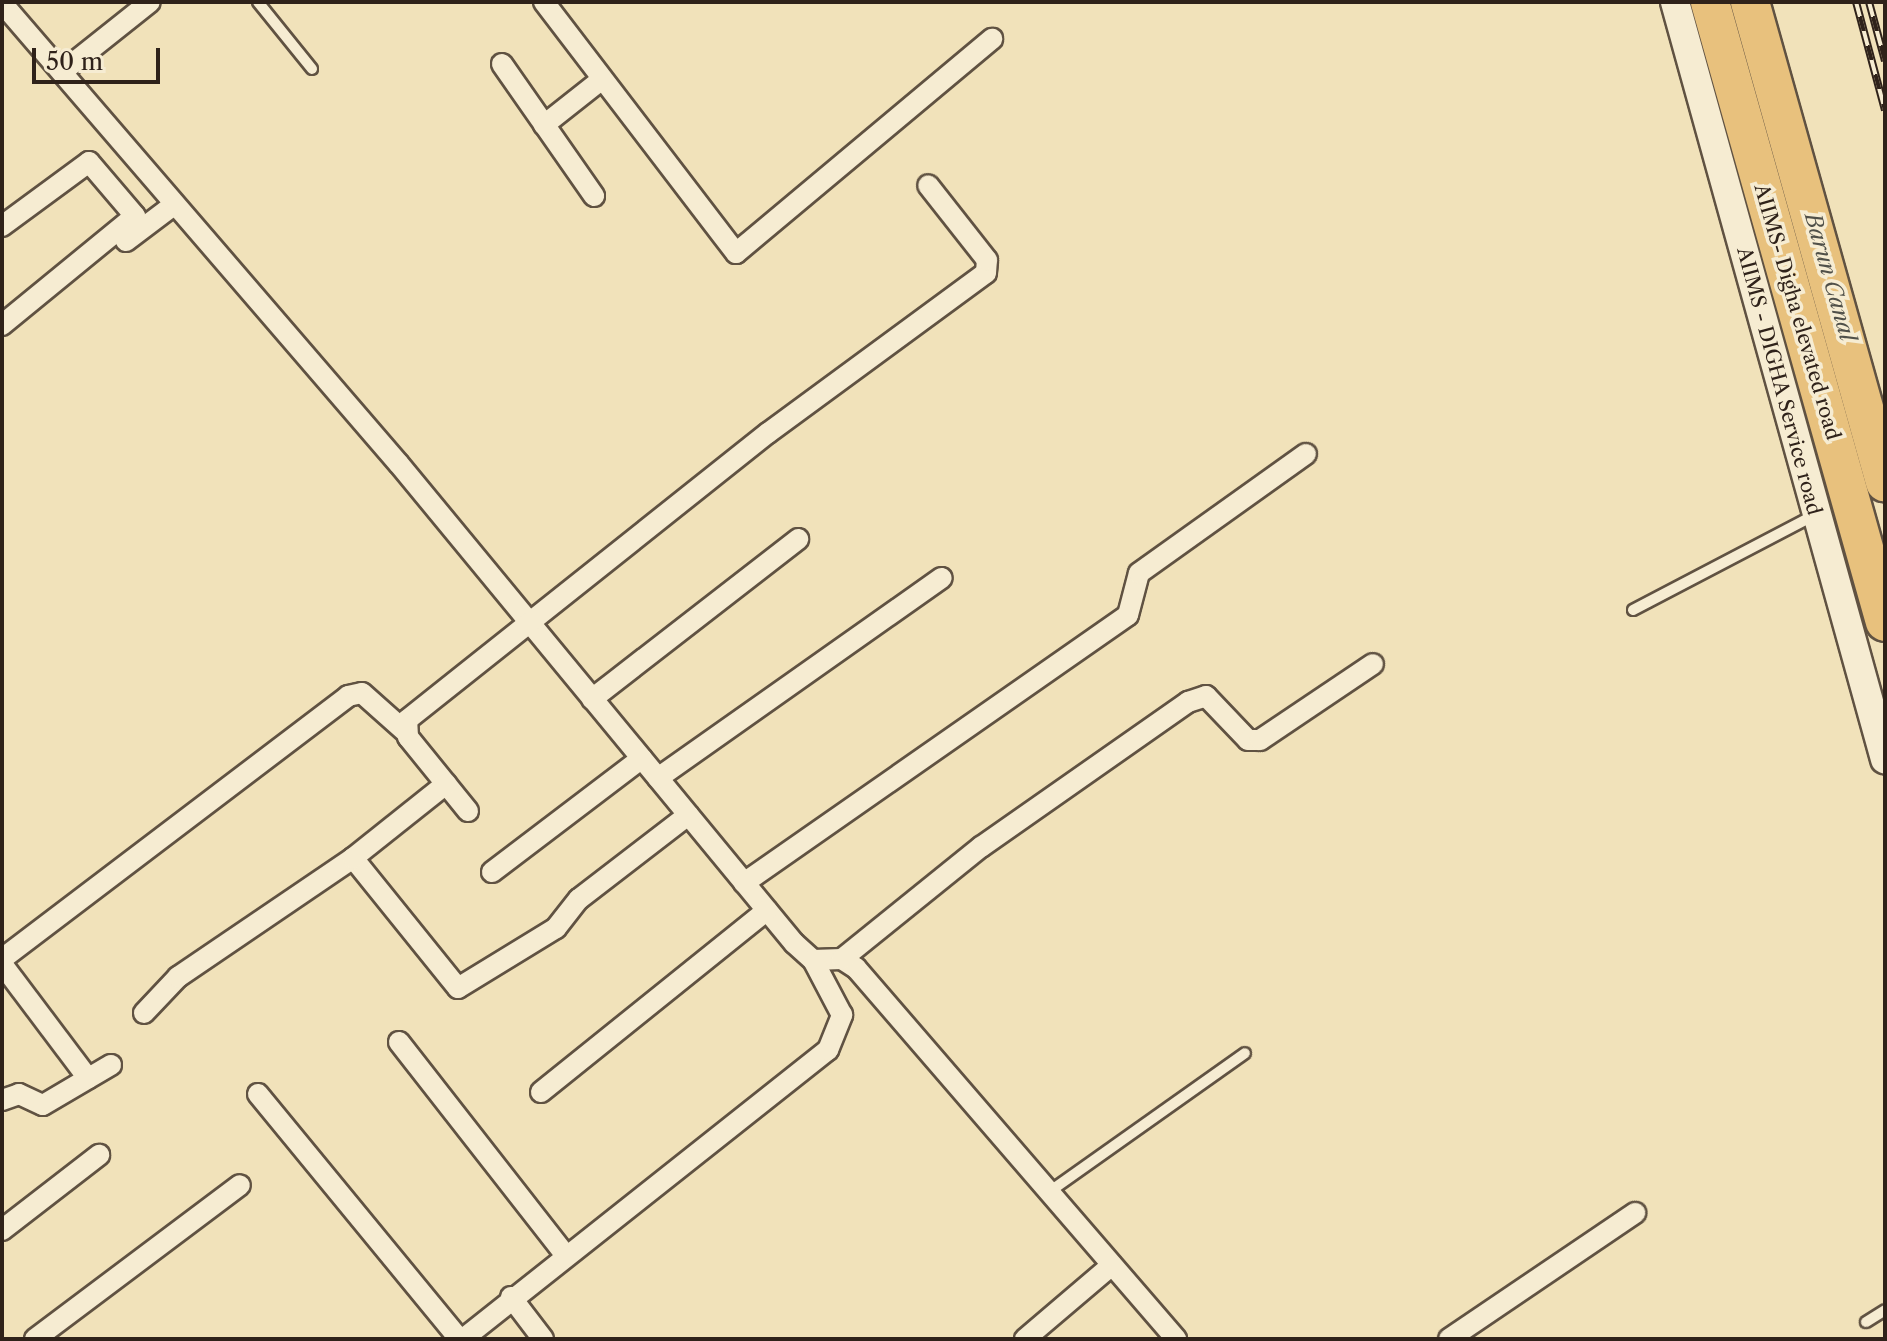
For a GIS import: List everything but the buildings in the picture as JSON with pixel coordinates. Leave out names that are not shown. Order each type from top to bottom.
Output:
[{"type":"highway","name":"AIIMS- Digha elevated road","points":[[1710,2],[1885,622]]},
{"type":"highway","name":"AIIMS- Digha elevated road","points":[[1750,2],[1885,482]]},
{"type":"main road","name":"AIIMS - DIGHA Service road","points":[[1675,2],[1885,759]]},
{"type":"street","points":[[62,72],[150,2]]},
{"type":"street","points":[[544,2],[736,253],[992,39]]},
{"type":"street","points":[[2,3],[529,621],[744,883],[813,960],[842,1015],[828,1050],[564,1253],[465,1338],[258,1094]]},
{"type":"street","points":[[502,64],[594,196]]},
{"type":"street","points":[[544,125],[601,80]]},
{"type":"street","points":[[113,186],[141,163]]},
{"type":"street","points":[[2,226],[84,164],[96,165],[133,211],[132,221],[2,325]]},
{"type":"street","points":[[406,732],[411,716],[529,621],[988,270],[928,185]]},
{"type":"street","points":[[2,335],[175,204]]},
{"type":"street","points":[[744,883],[1128,615],[1134,578],[1306,454]]},
{"type":"street","points":[[592,699],[798,539]]},
{"type":"street","points":[[658,778],[942,578]]},
{"type":"street","points":[[813,960],[842,959],[981,847],[1198,697],[1215,702],[1248,740],[1260,740],[1373,664]]},
{"type":"street","points":[[88,1078],[2,962],[348,696],[362,693],[406,732],[468,811]]},
{"type":"street","points":[[492,872],[642,758]]},
{"type":"street","points":[[144,1013],[178,977],[353,858],[446,784]]},
{"type":"street","points":[[353,858],[458,988],[556,928],[579,899],[688,815]]},
{"type":"street","points":[[541,1092],[767,910]]},
{"type":"street","points":[[842,959],[1176,1339]]},
{"type":"street","points":[[399,1042],[564,1253]]},
{"type":"street","points":[[2,1100],[19,1094],[43,1105],[111,1065]]},
{"type":"street","points":[[2,1230],[99,1155]]},
{"type":"street","points":[[35,1339],[240,1185]]},
{"type":"street","points":[[1449,1339],[1635,1213]]},
{"type":"street","points":[[1025,1339],[1112,1265]]},
{"type":"street","points":[[511,1297],[543,1339]]},
{"type":"lane","points":[[258,2],[312,69]]},
{"type":"lane","points":[[1633,610],[1815,515]]},
{"type":"lane","points":[[1049,1192],[1245,1053]]},
{"type":"lane","points":[[1866,1322],[1885,1310]]},
{"type":"railway","points":[[1856,2],[1885,110]]},
{"type":"railway","points":[[1869,2],[1885,61]]},
{"type":"water label","name":"Barun Canal","points":[[1830,277]]}]
